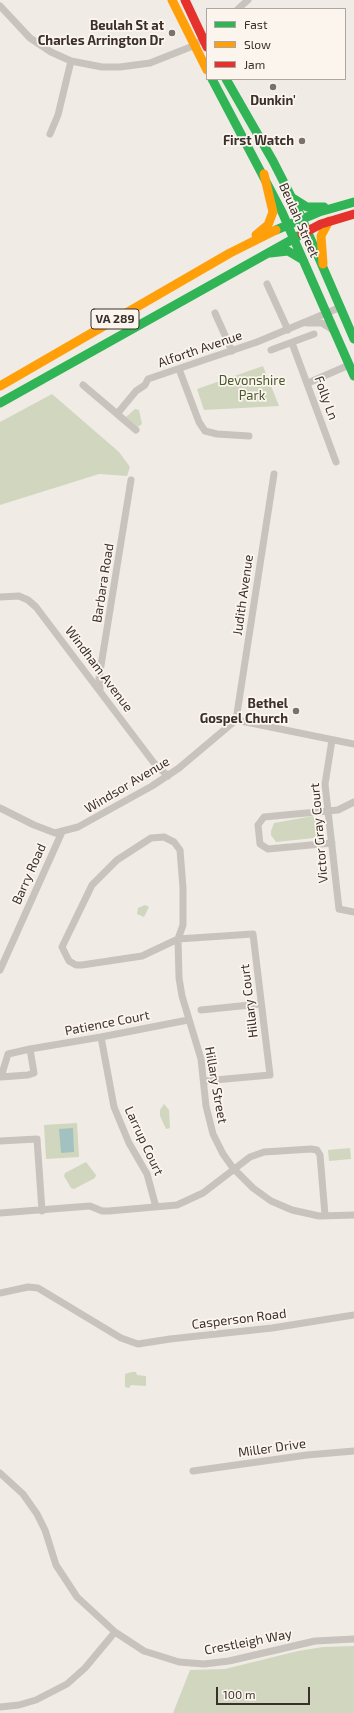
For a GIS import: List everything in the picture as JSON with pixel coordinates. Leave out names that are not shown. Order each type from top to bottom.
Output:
[{"type":"main road","points":[[172,0],[193,46],[206,68]]},
{"type":"main road","points":[[184,0],[206,41]]},
{"type":"main road","name":"Beulah Street","points":[[213,80],[264,174],[294,238],[354,376]]},
{"type":"main road","name":"Beulah Street","points":[[227,80],[308,231],[354,338]]},
{"type":"main road","points":[[230,253],[263,230],[272,219],[273,209],[264,174]]},
{"type":"main road","points":[[291,197],[310,208],[337,206]]},
{"type":"main road","points":[[288,225],[337,206],[354,202]]},
{"type":"main road","points":[[294,238],[329,221],[354,214]]},
{"type":"main road","points":[[322,264],[321,236],[329,221]]},
{"type":"main road","name":"VA 289","points":[[0,386],[230,253],[288,225]]},
{"type":"main road","name":"VA 289","points":[[0,403],[294,238]]},
{"type":"main road","points":[[264,254],[288,252],[294,253],[303,260]]},
{"type":"street","points":[[239,8],[248,0]]},
{"type":"street","points":[[0,6],[30,38],[51,52],[71,61],[120,68],[150,63],[206,41]]},
{"type":"street","points":[[50,134],[58,115],[71,61]]},
{"type":"street","points":[[267,284],[288,330]]},
{"type":"street","name":"Alforth Avenue","points":[[117,414],[136,391],[145,385],[148,379],[232,351],[303,324],[341,307]]},
{"type":"street","points":[[215,313],[232,351]]},
{"type":"street","name":"Alforth Avenue","points":[[303,324],[319,322],[334,331]]},
{"type":"street","points":[[271,350],[314,334]]},
{"type":"street","name":"Folly Ln","points":[[292,343],[336,462]]},
{"type":"street","points":[[308,383],[349,365]]},
{"type":"street","points":[[179,368],[198,422],[205,431],[217,434],[249,436]]},
{"type":"street","points":[[83,385],[136,430]]},
{"type":"street","name":"Judith Avenue","points":[[236,720],[274,474]]},
{"type":"street","name":"Barbara Road","points":[[100,690],[101,670],[131,480]]},
{"type":"street","name":"Windham Avenue","points":[[0,597],[19,596],[36,607],[154,763],[168,776]]},
{"type":"street","points":[[236,720],[354,744]]},
{"type":"street","name":"Windsor Avenue","points":[[62,832],[78,826],[124,803],[168,776],[236,720]]},
{"type":"street","name":"Victor Gray Court","points":[[332,740],[325,784],[339,908],[354,912]]},
{"type":"street","points":[[332,843],[270,850],[265,849],[260,844],[258,825],[264,817],[338,810],[354,802]]},
{"type":"street","points":[[0,808],[48,831],[62,832]]},
{"type":"street","name":"Barry Road","points":[[0,970],[62,832]]},
{"type":"street","name":"Hillary Street","points":[[178,939],[142,956],[82,965],[76,965],[69,962],[62,947],[92,885],[117,860],[151,838],[164,836],[174,842],[180,850],[183,888],[183,925],[178,939],[179,978],[188,1020],[198,1046],[204,1081],[206,1106],[213,1134],[223,1154],[233,1168],[252,1188],[272,1201],[301,1212],[325,1215],[354,1215]]},
{"type":"street","name":"Hillary Court","points":[[178,939],[253,934],[260,1004],[270,1075],[204,1081]]},
{"type":"street","points":[[201,1010],[260,1004]]},
{"type":"street","name":"Patience Court","points":[[30,1049],[34,1073],[28,1075],[1,1077],[8,1054],[30,1049],[101,1038],[188,1020]]},
{"type":"street","name":"Larrup Court","points":[[101,1038],[114,1107],[129,1143],[147,1174],[156,1207]]},
{"type":"street","points":[[0,1141],[37,1139],[42,1211]]},
{"type":"street","points":[[0,1213],[42,1211],[90,1206],[102,1211],[109,1211],[177,1205],[191,1200],[250,1157],[264,1152],[311,1149],[317,1150],[320,1155],[325,1215]]},
{"type":"street","name":"Casperson Road","points":[[0,1293],[28,1287],[38,1288],[126,1341],[141,1344],[170,1339],[272,1328],[354,1315]]},
{"type":"street","name":"Miller Drive","points":[[193,1471],[354,1450]]},
{"type":"street","name":"Crestleigh Way","points":[[0,1474],[23,1494],[38,1514],[56,1565],[69,1588],[115,1632],[129,1642],[153,1655],[167,1660],[192,1664],[229,1661],[315,1641],[354,1639]]},
{"type":"street","points":[[0,1708],[36,1700],[67,1684],[85,1668],[115,1632]]},
{"type":"green space","name":"Devonshire Park","points":[[263,366],[279,406],[204,410],[197,389]]},
{"type":"green space","points":[[52,394],[119,452],[130,467],[127,476],[99,474],[0,505],[0,422]]},
{"type":"green space","points":[[135,409],[139,410],[142,424],[138,427],[126,417]]},
{"type":"green space","points":[[313,816],[317,824],[322,826],[322,829],[314,838],[276,842],[271,835],[274,823]]},
{"type":"green space","points":[[145,905],[149,907],[144,917],[137,914],[138,908]]},
{"type":"green space","points":[[164,1104],[169,1110],[170,1128],[166,1129],[160,1116],[160,1110]]},
{"type":"green space","points":[[77,1123],[79,1157],[46,1159],[44,1125]]},
{"type":"green space","points":[[350,1148],[351,1159],[329,1161],[328,1150]]},
{"type":"green space","points":[[86,1162],[96,1175],[95,1178],[74,1189],[71,1188],[64,1176],[65,1173]]},
{"type":"green space","points":[[136,1372],[137,1375],[146,1376],[146,1386],[131,1385],[129,1388],[125,1387],[125,1374]]},
{"type":"green space","points":[[354,1646],[354,1713],[173,1713],[190,1670],[225,1669],[298,1651],[323,1647]]},
{"type":"water","points":[[73,1128],[74,1152],[61,1153],[59,1129]]},
{"type":"traffic: fast","points":[[213,80],[282,212],[354,376]]},
{"type":"traffic: fast","points":[[227,80],[273,161],[299,212],[354,339]]},
{"type":"traffic: fast","points":[[291,197],[307,207],[324,207]]},
{"type":"traffic: fast","points":[[276,230],[319,212],[354,202]]},
{"type":"traffic: fast","points":[[0,403],[302,234]]},
{"type":"traffic: fast","points":[[270,253],[288,251],[303,260]]},
{"type":"traffic: slow","points":[[172,0],[206,68]]},
{"type":"traffic: slow","points":[[256,235],[268,225],[273,212],[264,174]]},
{"type":"traffic: slow","points":[[323,264],[321,236],[329,221]]},
{"type":"traffic: slow","points":[[0,386],[230,253],[276,230]]},
{"type":"traffic: jam","points":[[185,0],[206,45]]},
{"type":"traffic: jam","points":[[302,234],[321,224],[354,214]]},
{"type":"place","name":"Beulah St at Charles Arrington Dr","points":[[172,33]]},
{"type":"place","name":"Dunkin'","points":[[273,87]]},
{"type":"place","name":"First Watch","points":[[302,141]]},
{"type":"place","name":"Bethel Gospel Church","points":[[296,711]]}]
